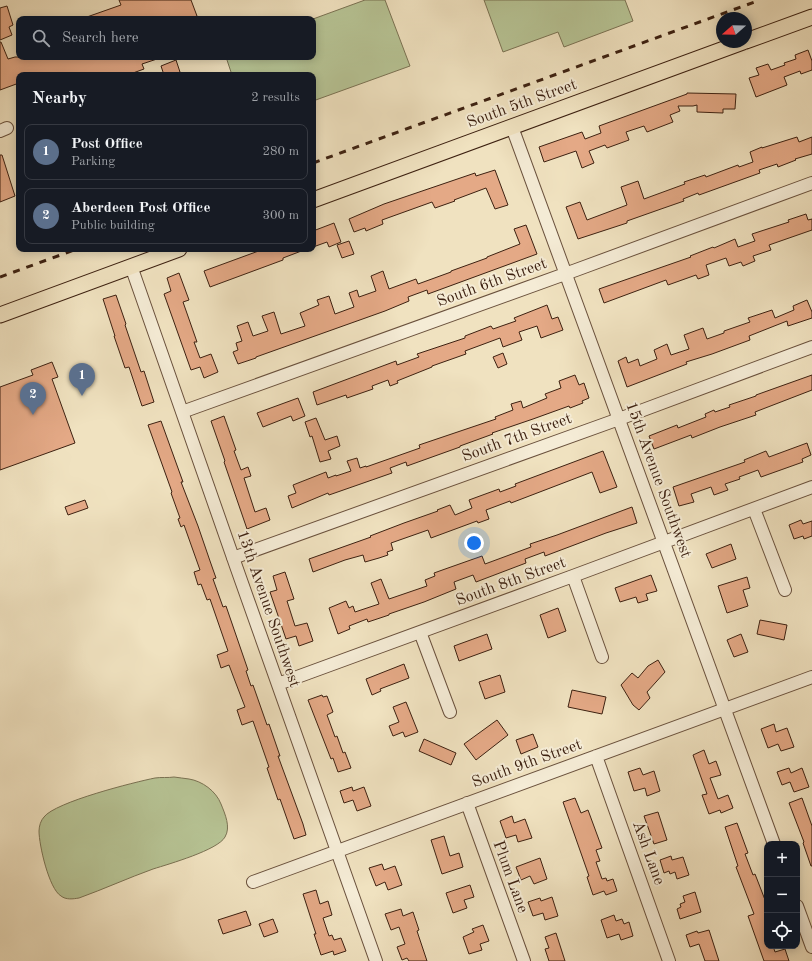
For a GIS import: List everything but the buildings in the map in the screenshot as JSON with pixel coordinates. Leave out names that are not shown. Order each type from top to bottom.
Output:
[{"type":"main road","name":"South 5th Street","points":[[752,39],[812,17]]},
{"type":"main road","name":"South 5th Street","points":[[316,199],[729,48]]},
{"type":"main road","points":[[0,315],[171,252]]},
{"type":"street","name":"15th Avenue Southwest","points":[[512,127],[773,841]]},
{"type":"street","name":"South 6th Street","points":[[182,412],[812,183]]},
{"type":"street","name":"13th Avenue Southwest","points":[[131,266],[376,961]]},
{"type":"street","name":"South 7th Street","points":[[233,558],[619,419],[812,347]]},
{"type":"street","name":"South 8th Street","points":[[278,684],[812,487]]},
{"type":"street","points":[[754,509],[785,590]]},
{"type":"street","points":[[573,576],[602,657]]},
{"type":"street","points":[[420,632],[450,712]]},
{"type":"street","name":"South 9th Street","points":[[253,882],[812,677]]},
{"type":"street","name":"Ash Lane","points":[[596,756],[669,961]]},
{"type":"street","name":"Plum Lane","points":[[467,803],[524,961]]},
{"type":"street","points":[[800,913],[812,947]]},
{"type":"green space","points":[[365,0],[385,0],[410,66],[316,100],[316,72],[231,72],[227,60],[316,60],[316,18]]},
{"type":"green space","points":[[484,0],[625,0],[633,21],[564,47],[558,32],[503,52]]},
{"type":"green space","points":[[174,777],[194,780],[204,784],[219,799],[226,816],[227,825],[227,833],[221,842],[203,852],[153,869],[79,898],[72,899],[61,896],[52,885],[39,838],[39,829],[41,821],[44,817],[51,811],[63,805],[96,793],[155,778]]},
{"type":"railway","points":[[316,162],[760,0]]},
{"type":"railway","points":[[0,277],[69,252]]},
{"type":"place","name":"Post Office","points":[[82,396]]},
{"type":"place","name":"Aberdeen Post Office","points":[[33,415]]}]
